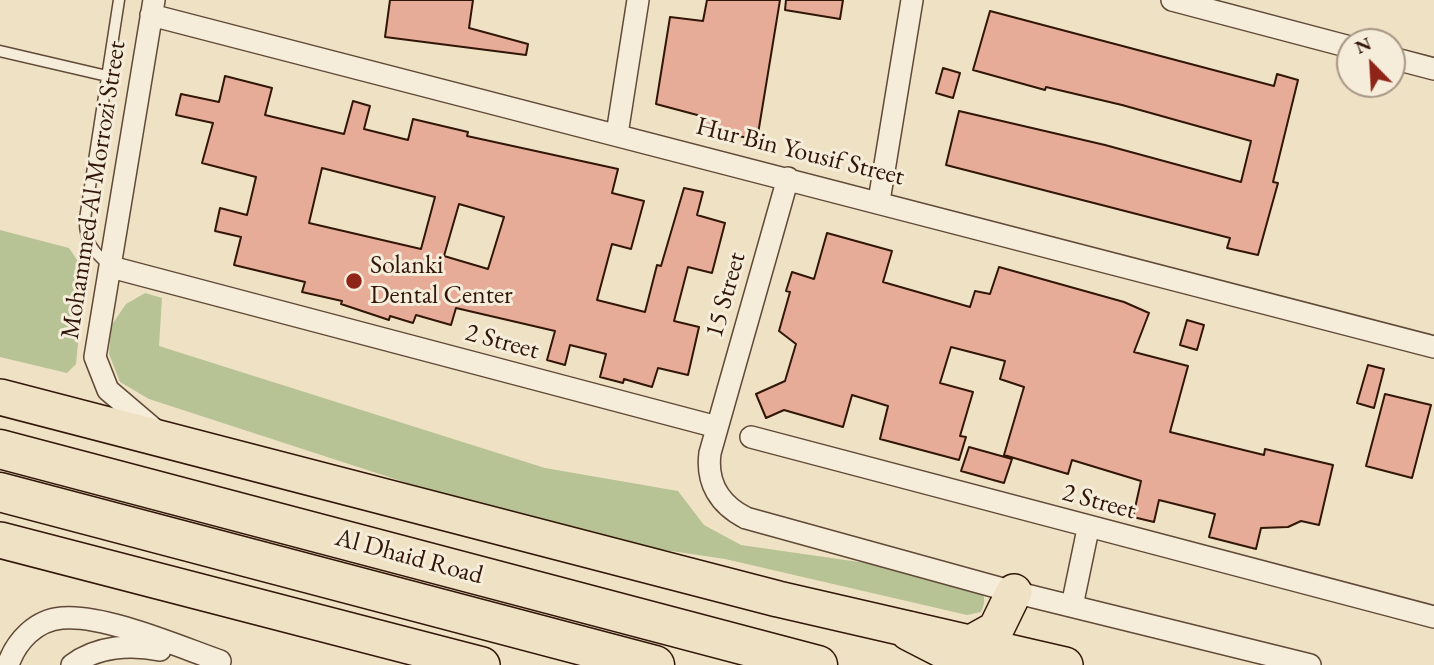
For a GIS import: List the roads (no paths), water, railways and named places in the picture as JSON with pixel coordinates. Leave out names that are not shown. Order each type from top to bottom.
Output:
[{"type":"highway","name":"Al Dhaid Road","points":[[0,449],[818,665]]},
{"type":"highway","name":"Al Dhaid Road","points":[[0,492],[655,665]]},
{"type":"highway","points":[[909,631],[972,654]]},
{"type":"main road","points":[[0,397],[909,631]]},
{"type":"main road","points":[[0,540],[349,633],[482,665]]},
{"type":"main road","points":[[972,654],[996,629],[1014,592]]},
{"type":"main road","points":[[349,633],[381,659],[406,665]]},
{"type":"main road","points":[[972,654],[1065,665]]},
{"type":"street","points":[[617,134],[638,0]]},
{"type":"street","points":[[879,201],[912,0]]},
{"type":"street","points":[[1172,0],[1336,43]]},
{"type":"street","name":"Hur Bin Yousif Street","points":[[152,7],[617,134],[1434,347]]},
{"type":"street","name":"Mohammed Al Morrozi Street","points":[[152,7],[111,267],[95,345],[97,369],[116,399],[169,442]]},
{"type":"street","points":[[1406,62],[1434,69]]},
{"type":"street","name":"15 Street","points":[[788,178],[717,427],[709,465],[710,478],[722,502],[731,511],[746,518],[1014,592],[1310,665]]},
{"type":"street","name":"2 Street","points":[[111,267],[717,427]]},
{"type":"street","name":"2 Street","points":[[751,437],[1088,529],[1434,617]]},
{"type":"street","points":[[1072,606],[1088,529]]},
{"type":"street","points":[[8,665],[20,640],[38,625],[62,618],[119,628],[227,663]]},
{"type":"street","points":[[72,665],[97,651],[121,647],[149,648],[227,663]]},
{"type":"lane","points":[[111,267],[91,248],[85,229],[119,0]]},
{"type":"lane","points":[[0,51],[107,76]]},
{"type":"place","name":"Solanki Dental Center","points":[[354,281]]}]
